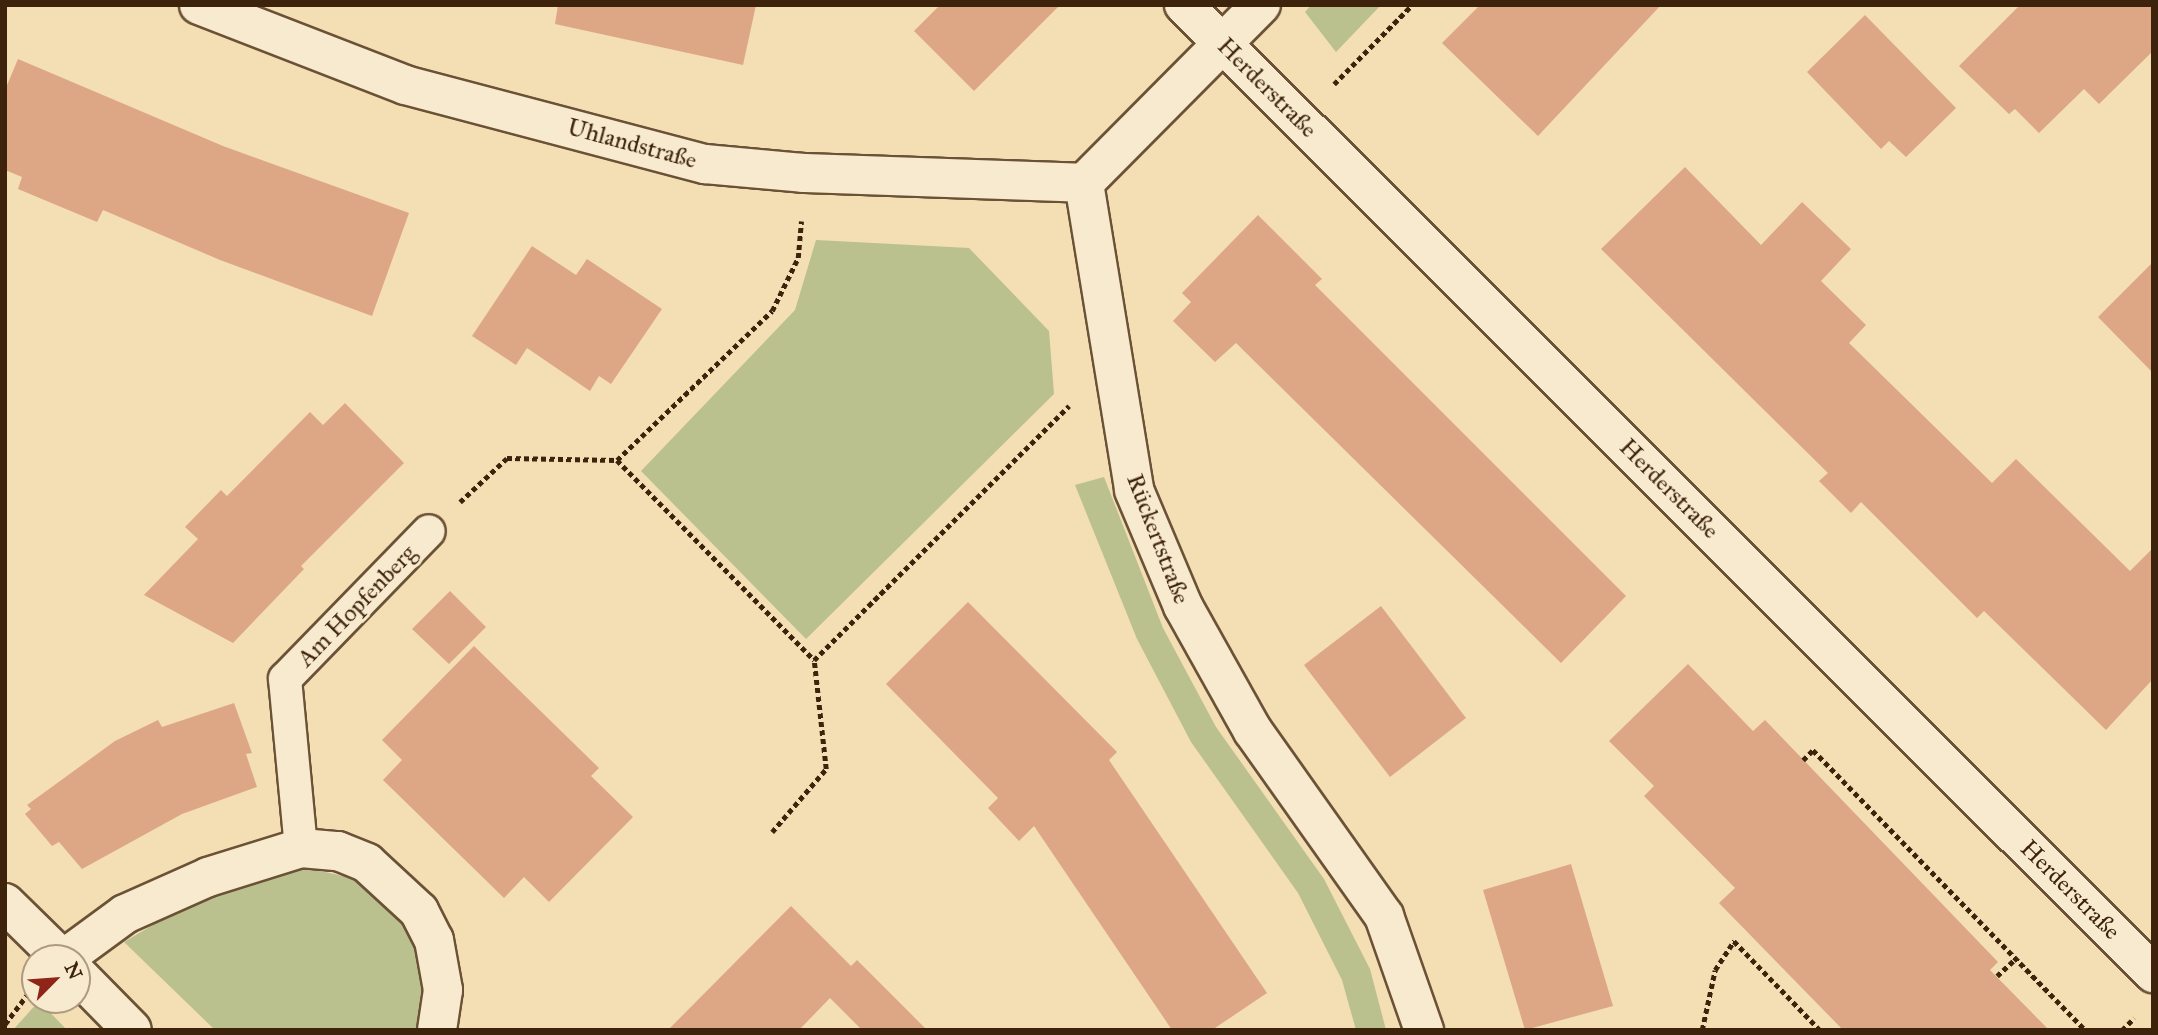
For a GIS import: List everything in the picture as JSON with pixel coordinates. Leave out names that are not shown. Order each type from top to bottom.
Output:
[{"type":"street","name":"Uhlandstraße","points":[[199,5],[405,85],[705,164],[803,173],[1084,183]]},
{"type":"street","name":"Herderstraße","points":[[1184,5],[2153,973]]},
{"type":"street","points":[[1084,183],[1262,5]]},
{"type":"street","name":"Rückertstraße","points":[[1084,183],[1135,490],[1182,606],[1253,731],[1384,916],[1424,1030]]},
{"type":"street","points":[[83,944],[130,911],[260,858],[301,848],[338,852],[367,863],[419,911],[434,940],[443,990],[437,1030]]},
{"type":"street","points":[[5,903],[48,944]]},
{"type":"street","points":[[91,988],[132,1030]]},
{"type":"lane","name":"Am Hopfenberg","points":[[301,848],[285,679],[429,531]]},
{"type":"path","points":[[1299,119],[1412,5]]},
{"type":"path","points":[[617,460],[772,311],[798,258]]},
{"type":"path","points":[[814,660],[1042,432]]},
{"type":"path","points":[[429,531],[507,458],[617,460],[814,660],[826,769],[772,832]]},
{"type":"path","points":[[1802,760],[1813,750],[2084,1030]]},
{"type":"path","points":[[1702,1030],[1715,970],[1734,941],[1820,1030]]},
{"type":"path","points":[[1997,976],[2015,959]]},
{"type":"path","points":[[5,1024],[21,1004]]},
{"type":"green space","points":[[1311,5],[1381,5],[1336,52],[1305,12]]},
{"type":"green space","points":[[816,240],[969,248],[1049,331],[1054,394],[806,639],[641,471],[795,310]]},
{"type":"green space","points":[[1104,477],[1163,628],[1216,727],[1324,879],[1370,969],[1386,1030],[1356,1030],[1342,980],[1298,893],[1191,742],[1137,639],[1075,485]]},
{"type":"green space","points":[[303,867],[356,879],[398,911],[421,964],[422,1008],[415,1030],[215,1030],[124,942],[168,916],[228,889]]},
{"type":"green space","points":[[27,1014],[52,1014],[67,1030],[13,1030]]},
{"type":"building","points":[[558,5],[756,5],[743,65],[555,24]]},
{"type":"building","points":[[940,5],[1060,5],[974,91],[914,31]]},
{"type":"building","points":[[1480,5],[1661,5],[1538,136],[1442,43]]},
{"type":"building","points":[[2020,5],[2153,5],[2153,51],[2099,104],[2084,89],[2039,133],[2015,109],[2009,114],[1959,66]]},
{"type":"building","points":[[1865,15],[1956,108],[1906,157],[1889,141],[1881,149],[1807,72]]},
{"type":"building","points":[[18,59],[223,146],[409,213],[372,316],[220,260],[103,210],[97,222],[18,189],[22,177],[5,170],[5,90]]},
{"type":"building","points":[[1685,167],[1761,245],[1802,202],[1851,249],[1821,281],[1866,325],[1849,343],[1992,483],[2016,459],[2130,571],[2153,548],[2153,679],[2106,730],[1984,611],[1977,618],[1861,502],[1851,513],[1819,481],[1828,473],[1601,249]]},
{"type":"building","points":[[1258,215],[1322,279],[1315,285],[1626,596],[1561,663],[1236,343],[1215,362],[1173,321],[1191,302],[1182,293]]},
{"type":"building","points":[[532,246],[576,275],[587,259],[662,309],[611,384],[599,376],[590,391],[527,348],[516,365],[472,336]]},
{"type":"building","points":[[2153,262],[2153,373],[2098,317]]},
{"type":"building","points":[[345,403],[404,463],[301,566],[304,569],[233,643],[144,595],[198,539],[185,527],[221,490],[227,496],[310,412],[323,425]]},
{"type":"building","points":[[450,591],[486,627],[449,664],[412,629]]},
{"type":"building","points":[[968,602],[1117,752],[1109,760],[1267,993],[1212,1030],[1172,1030],[1034,826],[1019,841],[988,808],[998,798],[886,684]]},
{"type":"building","points":[[1381,606],[1466,718],[1390,777],[1304,665]]},
{"type":"building","points":[[474,646],[599,768],[591,776],[633,817],[549,902],[524,877],[504,898],[383,780],[402,760],[382,740]]},
{"type":"building","points":[[1688,664],[1753,731],[1765,720],[1998,962],[1990,970],[2049,1030],[1843,1030],[1719,903],[1735,888],[1644,796],[1654,786],[1609,741]]},
{"type":"building","points":[[234,703],[252,753],[246,754],[257,787],[182,814],[82,869],[59,842],[52,846],[25,814],[31,809],[27,805],[115,741],[158,720],[162,727]]},
{"type":"building","points":[[1571,864],[1613,1006],[1525,1030],[1483,890]]},
{"type":"building","points":[[791,906],[851,966],[857,960],[927,1030],[862,1030],[830,998],[799,1030],[668,1030]]}]
